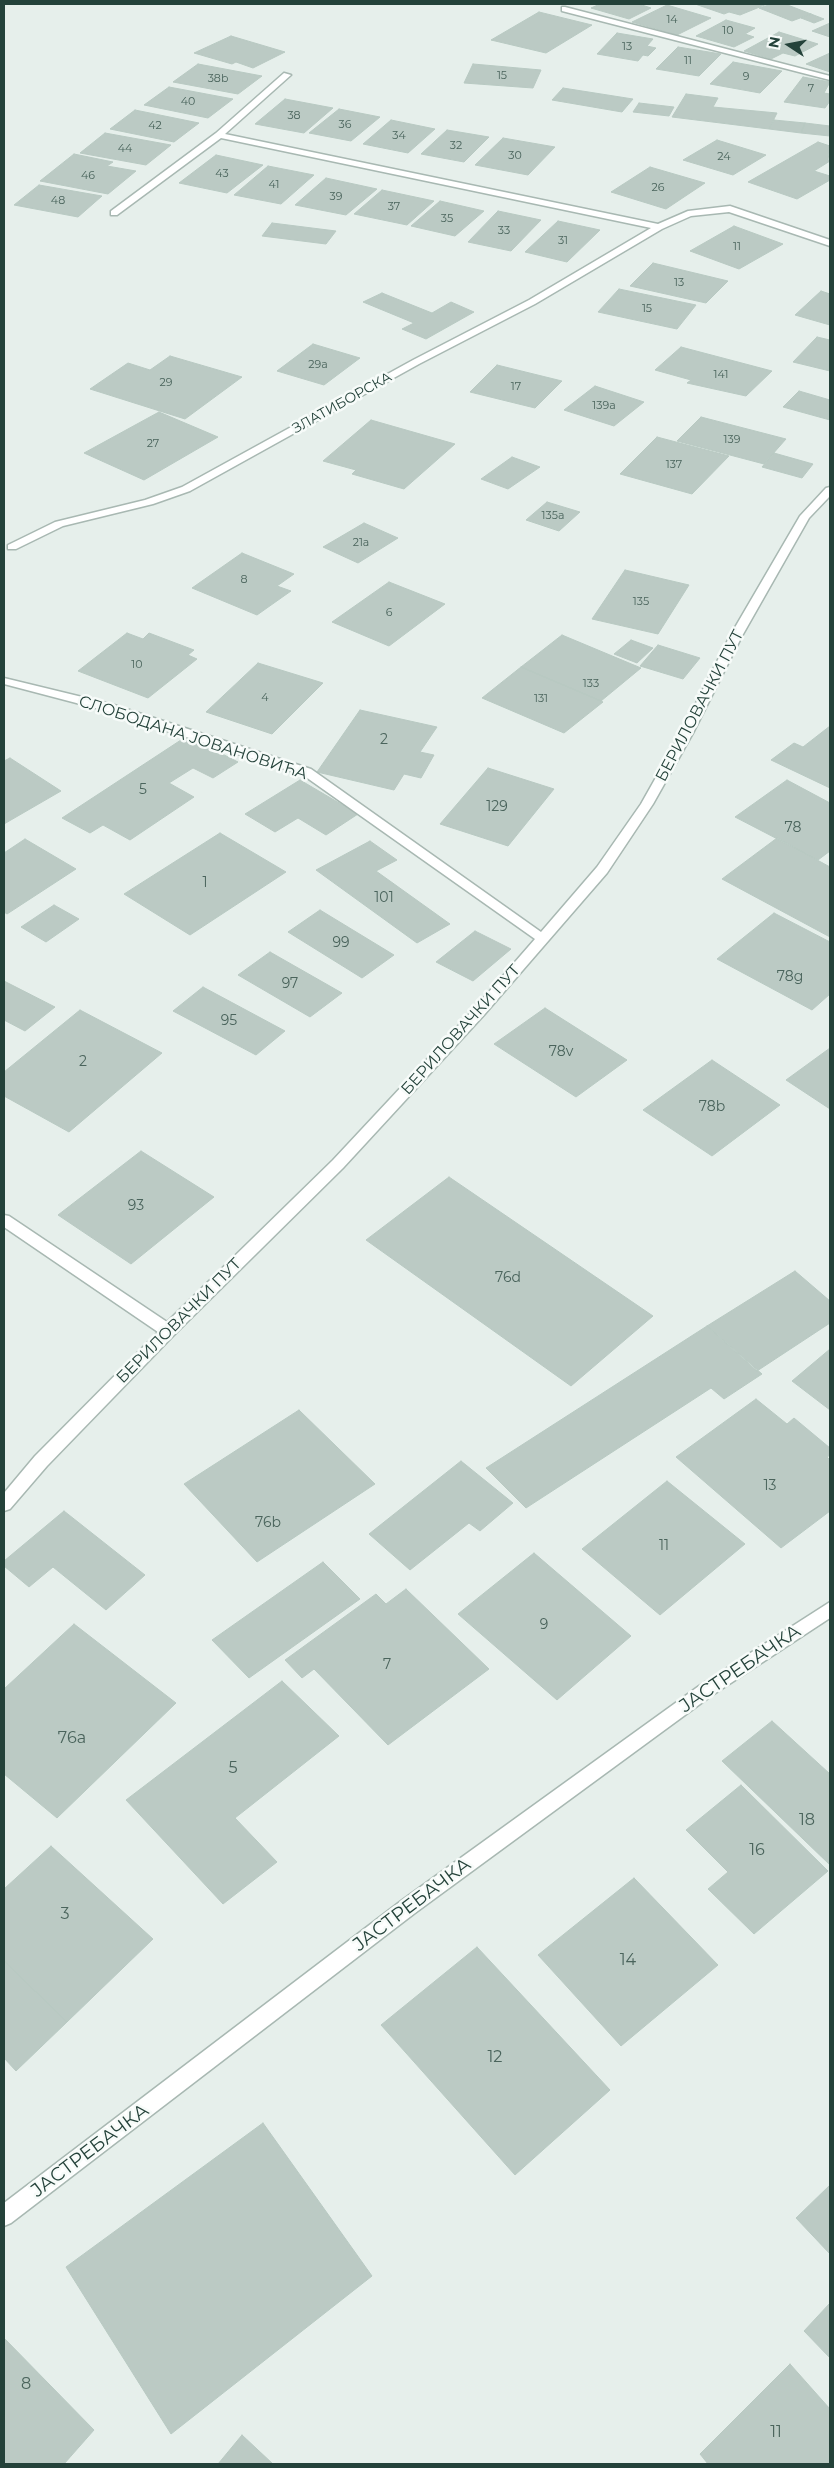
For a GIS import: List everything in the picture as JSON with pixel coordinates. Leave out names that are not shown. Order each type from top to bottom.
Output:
[{"type":"street","points":[[565,9],[830,78]]},
{"type":"street","points":[[114,213],[218,134],[287,75]]},
{"type":"street","points":[[218,134],[659,226]]},
{"type":"street","name":"ЗЛАТИБОРСКА","points":[[12,547],[59,524],[149,502],[186,488],[416,362],[532,302],[659,226],[694,213],[730,209],[830,244]]},
{"type":"street","name":"БЕРИЛОВАЧКИ ПУТ","points":[[4,1504],[42,1461],[168,1331],[338,1164],[543,940],[602,870],[646,804],[688,733],[736,636],[804,516],[830,490]]},
{"type":"street","name":"СЛОБОДАНА ЈОВАНОВИЋА","points":[[4,681],[107,707],[307,772],[543,940]]},
{"type":"street","points":[[4,1220],[168,1331]]},
{"type":"street","name":"ЈАСТРЕБАЧКА","points":[[4,2216],[408,1907],[705,1691],[830,1609]]},
{"type":"building","points":[[600,4],[639,4],[651,8],[629,19],[591,8]]},
{"type":"building","points":[[695,4],[767,4],[740,15],[729,12],[724,14]]},
{"type":"building","points":[[772,4],[785,4],[811,14],[792,21],[759,8]]},
{"type":"building","points":[[667,5],[711,18],[677,35],[632,22]]},
{"type":"building","points":[[539,12],[592,25],[546,53],[491,40]]},
{"type":"building","points":[[811,14],[824,19],[814,23],[801,18]]},
{"type":"building","points":[[726,20],[755,28],[745,34],[754,37],[734,47],[696,36]]},
{"type":"building","points":[[830,23],[830,37],[812,31]]},
{"type":"building","points":[[779,32],[818,44],[795,56],[783,53],[771,59],[744,51]]},
{"type":"building","points":[[617,33],[653,39],[647,46],[656,48],[648,56],[643,55],[638,61],[597,54]]},
{"type":"building","points":[[231,36],[285,52],[253,68],[236,62],[232,64],[194,53]]},
{"type":"building","points":[[678,47],[721,54],[699,76],[656,69]]},
{"type":"building","points":[[830,53],[830,72],[806,64]]},
{"type":"building","points":[[733,62],[782,71],[760,93],[710,84]]},
{"type":"building","points":[[198,64],[262,76],[238,94],[173,82]]},
{"type":"building","points":[[473,64],[541,70],[533,88],[464,83]]},
{"type":"building","points":[[803,77],[830,82],[824,93],[830,94],[830,101],[825,108],[784,102]]},
{"type":"building","points":[[169,87],[233,99],[208,118],[144,105]]},
{"type":"building","points":[[563,88],[633,99],[622,112],[552,100]]},
{"type":"building","points":[[686,94],[718,98],[713,107],[777,113],[769,129],[672,117]]},
{"type":"building","points":[[285,99],[333,108],[304,133],[255,124]]},
{"type":"building","points":[[639,103],[674,107],[669,116],[633,112]]},
{"type":"building","points":[[339,109],[380,117],[351,141],[309,133]]},
{"type":"building","points":[[135,110],[199,123],[174,142],[110,129]]},
{"type":"building","points":[[391,120],[435,129],[408,153],[363,144]]},
{"type":"building","points":[[774,120],[805,123],[801,133],[769,129]]},
{"type":"building","points":[[805,123],[830,126],[830,136],[801,133]]},
{"type":"building","points":[[447,130],[489,137],[464,162],[421,154]]},
{"type":"building","points":[[105,133],[171,145],[146,165],[80,153]]},
{"type":"building","points":[[503,138],[555,147],[528,175],[475,165]]},
{"type":"building","points":[[717,140],[766,155],[733,175],[683,160]]},
{"type":"building","points":[[818,142],[830,146],[828,160],[830,161],[814,171],[830,176],[830,180],[797,199],[748,182]]},
{"type":"building","points":[[74,154],[113,162],[107,166],[136,171],[108,194],[40,181]]},
{"type":"building","points":[[216,155],[263,165],[227,193],[179,183]]},
{"type":"building","points":[[268,166],[314,175],[281,204],[234,195]]},
{"type":"building","points":[[650,167],[705,183],[666,209],[611,192]]},
{"type":"building","points":[[326,178],[377,189],[346,215],[295,205]]},
{"type":"building","points":[[39,185],[102,196],[78,217],[14,205]]},
{"type":"building","points":[[382,190],[434,201],[407,225],[354,214]]},
{"type":"building","points":[[440,201],[484,211],[455,236],[411,226]]},
{"type":"building","points":[[498,211],[541,220],[511,251],[468,242]]},
{"type":"building","points":[[558,221],[600,230],[567,262],[525,252]]},
{"type":"building","points":[[272,223],[336,231],[326,244],[262,236]]},
{"type":"building","points":[[734,226],[783,244],[739,269],[690,251]]},
{"type":"building","points":[[653,263],[728,281],[706,303],[630,286]]},
{"type":"building","points":[[619,289],[696,305],[677,329],[598,312]]},
{"type":"building","points":[[821,291],[830,294],[830,325],[795,315]]},
{"type":"building","points":[[382,293],[432,313],[451,302],[474,312],[426,339],[402,329],[414,323],[363,302]]},
{"type":"building","points":[[817,337],[830,340],[830,371],[793,362]]},
{"type":"building","points":[[313,344],[360,358],[324,385],[277,371]]},
{"type":"building","points":[[681,347],[772,371],[746,396],[687,383],[691,380],[655,370]]},
{"type":"building","points":[[170,356],[242,377],[185,419],[90,389],[128,363],[150,370]]},
{"type":"building","points":[[497,365],[562,381],[535,408],[470,392]]},
{"type":"building","points":[[595,386],[644,402],[614,426],[564,410]]},
{"type":"building","points":[[799,391],[830,400],[830,420],[783,407]]},
{"type":"building","points":[[159,412],[218,437],[144,480],[84,453]]},
{"type":"building","points":[[701,417],[786,439],[764,464],[677,441]]},
{"type":"building","points":[[371,420],[455,444],[404,489],[352,474],[356,470],[323,461]]},
{"type":"building","points":[[657,437],[729,456],[692,494],[620,474]]},
{"type":"building","points":[[774,453],[813,464],[802,478],[762,467]]},
{"type":"building","points":[[512,457],[540,467],[508,489],[481,479]]},
{"type":"building","points":[[547,502],[580,512],[559,531],[526,520]]},
{"type":"building","points":[[364,523],[398,538],[358,563],[323,547]]},
{"type":"building","points":[[242,553],[294,574],[277,586],[291,591],[257,615],[192,588]]},
{"type":"building","points":[[625,570],[689,585],[658,634],[592,619]]},
{"type":"building","points":[[389,582],[445,604],[389,646],[332,622]]},
{"type":"building","points":[[127,633],[143,639],[149,633],[194,650],[188,655],[197,659],[148,698],[78,671]]},
{"type":"building","points":[[562,635],[641,668],[601,701],[521,667]]},
{"type":"building","points":[[631,640],[653,648],[637,663],[614,654]]},
{"type":"building","points":[[658,645],[700,658],[683,679],[640,666]]},
{"type":"building","points":[[258,663],[323,683],[272,734],[206,712]]},
{"type":"building","points":[[521,667],[603,702],[564,733],[482,698]]},
{"type":"building","points":[[360,710],[437,727],[420,752],[434,755],[421,778],[404,774],[394,790],[317,772]]},
{"type":"building","points":[[830,726],[830,788],[771,760],[794,743],[803,747]]},
{"type":"building","points":[[187,736],[238,762],[213,778],[193,768],[169,783],[194,797],[130,840],[103,825],[90,833],[62,818]]},
{"type":"building","points":[[10,758],[61,791],[4,824],[4,761]]},
{"type":"building","points":[[488,768],[554,789],[508,846],[440,824]]},
{"type":"building","points":[[300,780],[358,814],[326,835],[298,818],[275,832],[245,814]]},
{"type":"building","points":[[787,780],[830,803],[830,851],[818,860],[735,817]]},
{"type":"building","points":[[220,833],[286,872],[190,935],[124,894]]},
{"type":"building","points":[[777,838],[830,867],[830,937],[722,879]]},
{"type":"building","points":[[25,839],[76,869],[7,914],[4,912],[4,853]]},
{"type":"building","points":[[370,841],[397,860],[376,871],[450,924],[417,943],[316,870]]},
{"type":"building","points":[[54,905],[79,919],[46,942],[21,927]]},
{"type":"building","points":[[320,910],[394,955],[362,978],[288,932]]},
{"type":"building","points":[[774,913],[830,942],[830,994],[812,1010],[717,959]]},
{"type":"building","points":[[475,931],[511,949],[473,981],[436,962]]},
{"type":"building","points":[[270,952],[342,993],[310,1017],[238,975]]},
{"type":"building","points":[[4,981],[55,1007],[25,1031],[4,1020]]},
{"type":"building","points":[[203,987],[285,1031],[256,1055],[173,1011]]},
{"type":"building","points":[[545,1008],[627,1060],[576,1097],[494,1044]]},
{"type":"building","points":[[80,1010],[162,1053],[69,1132],[4,1096],[4,1072]]},
{"type":"building","points":[[830,1048],[830,1109],[786,1080]]},
{"type":"building","points":[[712,1060],[780,1105],[712,1156],[643,1110]]},
{"type":"building","points":[[141,1151],[214,1197],[131,1264],[58,1215]]},
{"type":"building","points":[[449,1177],[653,1316],[571,1386],[366,1240]]},
{"type":"building","points":[[795,1271],[830,1301],[830,1323],[757,1371],[707,1326]]},
{"type":"building","points":[[707,1326],[762,1374],[724,1399],[711,1388],[526,1508],[486,1468]]},
{"type":"building","points":[[830,1349],[830,1410],[792,1381]]},
{"type":"building","points":[[756,1399],[787,1424],[794,1418],[830,1448],[830,1455],[827,1457],[830,1460],[830,1511],[781,1548],[676,1457]]},
{"type":"building","points":[[299,1410],[375,1484],[257,1562],[184,1484]]},
{"type":"building","points":[[461,1461],[513,1503],[480,1531],[469,1523],[410,1570],[369,1534]]},
{"type":"building","points":[[667,1481],[745,1544],[660,1615],[582,1549]]},
{"type":"building","points":[[64,1511],[145,1575],[106,1610],[53,1567],[29,1587],[4,1566],[4,1561]]},
{"type":"building","points":[[534,1553],[631,1636],[557,1700],[458,1614]]},
{"type":"building","points":[[323,1562],[360,1599],[249,1678],[212,1640]]},
{"type":"building","points":[[406,1589],[489,1669],[388,1745],[314,1669],[302,1678],[285,1660],[376,1594],[386,1604]]},
{"type":"building","points":[[74,1624],[176,1703],[57,1818],[4,1774],[4,1689]]},
{"type":"building","points":[[282,1681],[339,1736],[235,1818],[277,1862],[223,1904],[126,1800]]},
{"type":"building","points":[[772,1721],[830,1774],[830,1865],[722,1761]]},
{"type":"building","points":[[741,1785],[828,1871],[754,1934],[708,1889],[728,1872],[686,1830]]},
{"type":"building","points":[[51,1846],[153,1939],[67,2022],[4,1961],[4,1889]]},
{"type":"building","points":[[634,1878],[718,1965],[621,2046],[538,1955]]},
{"type":"building","points":[[477,1947],[610,2090],[515,2175],[381,2025]]},
{"type":"building","points":[[4,1961],[67,2022],[16,2071],[4,2058]]},
{"type":"building","points":[[263,2123],[372,2276],[171,2434],[66,2267]]},
{"type":"building","points":[[830,2185],[830,2254],[796,2218]]},
{"type":"building","points":[[830,2303],[830,2358],[804,2331]]},
{"type":"building","points":[[4,2338],[94,2430],[64,2464],[4,2464]]},
{"type":"building","points":[[790,2364],[830,2409],[830,2464],[708,2464],[700,2454]]},
{"type":"building","points":[[242,2435],[273,2464],[218,2464]]}]
